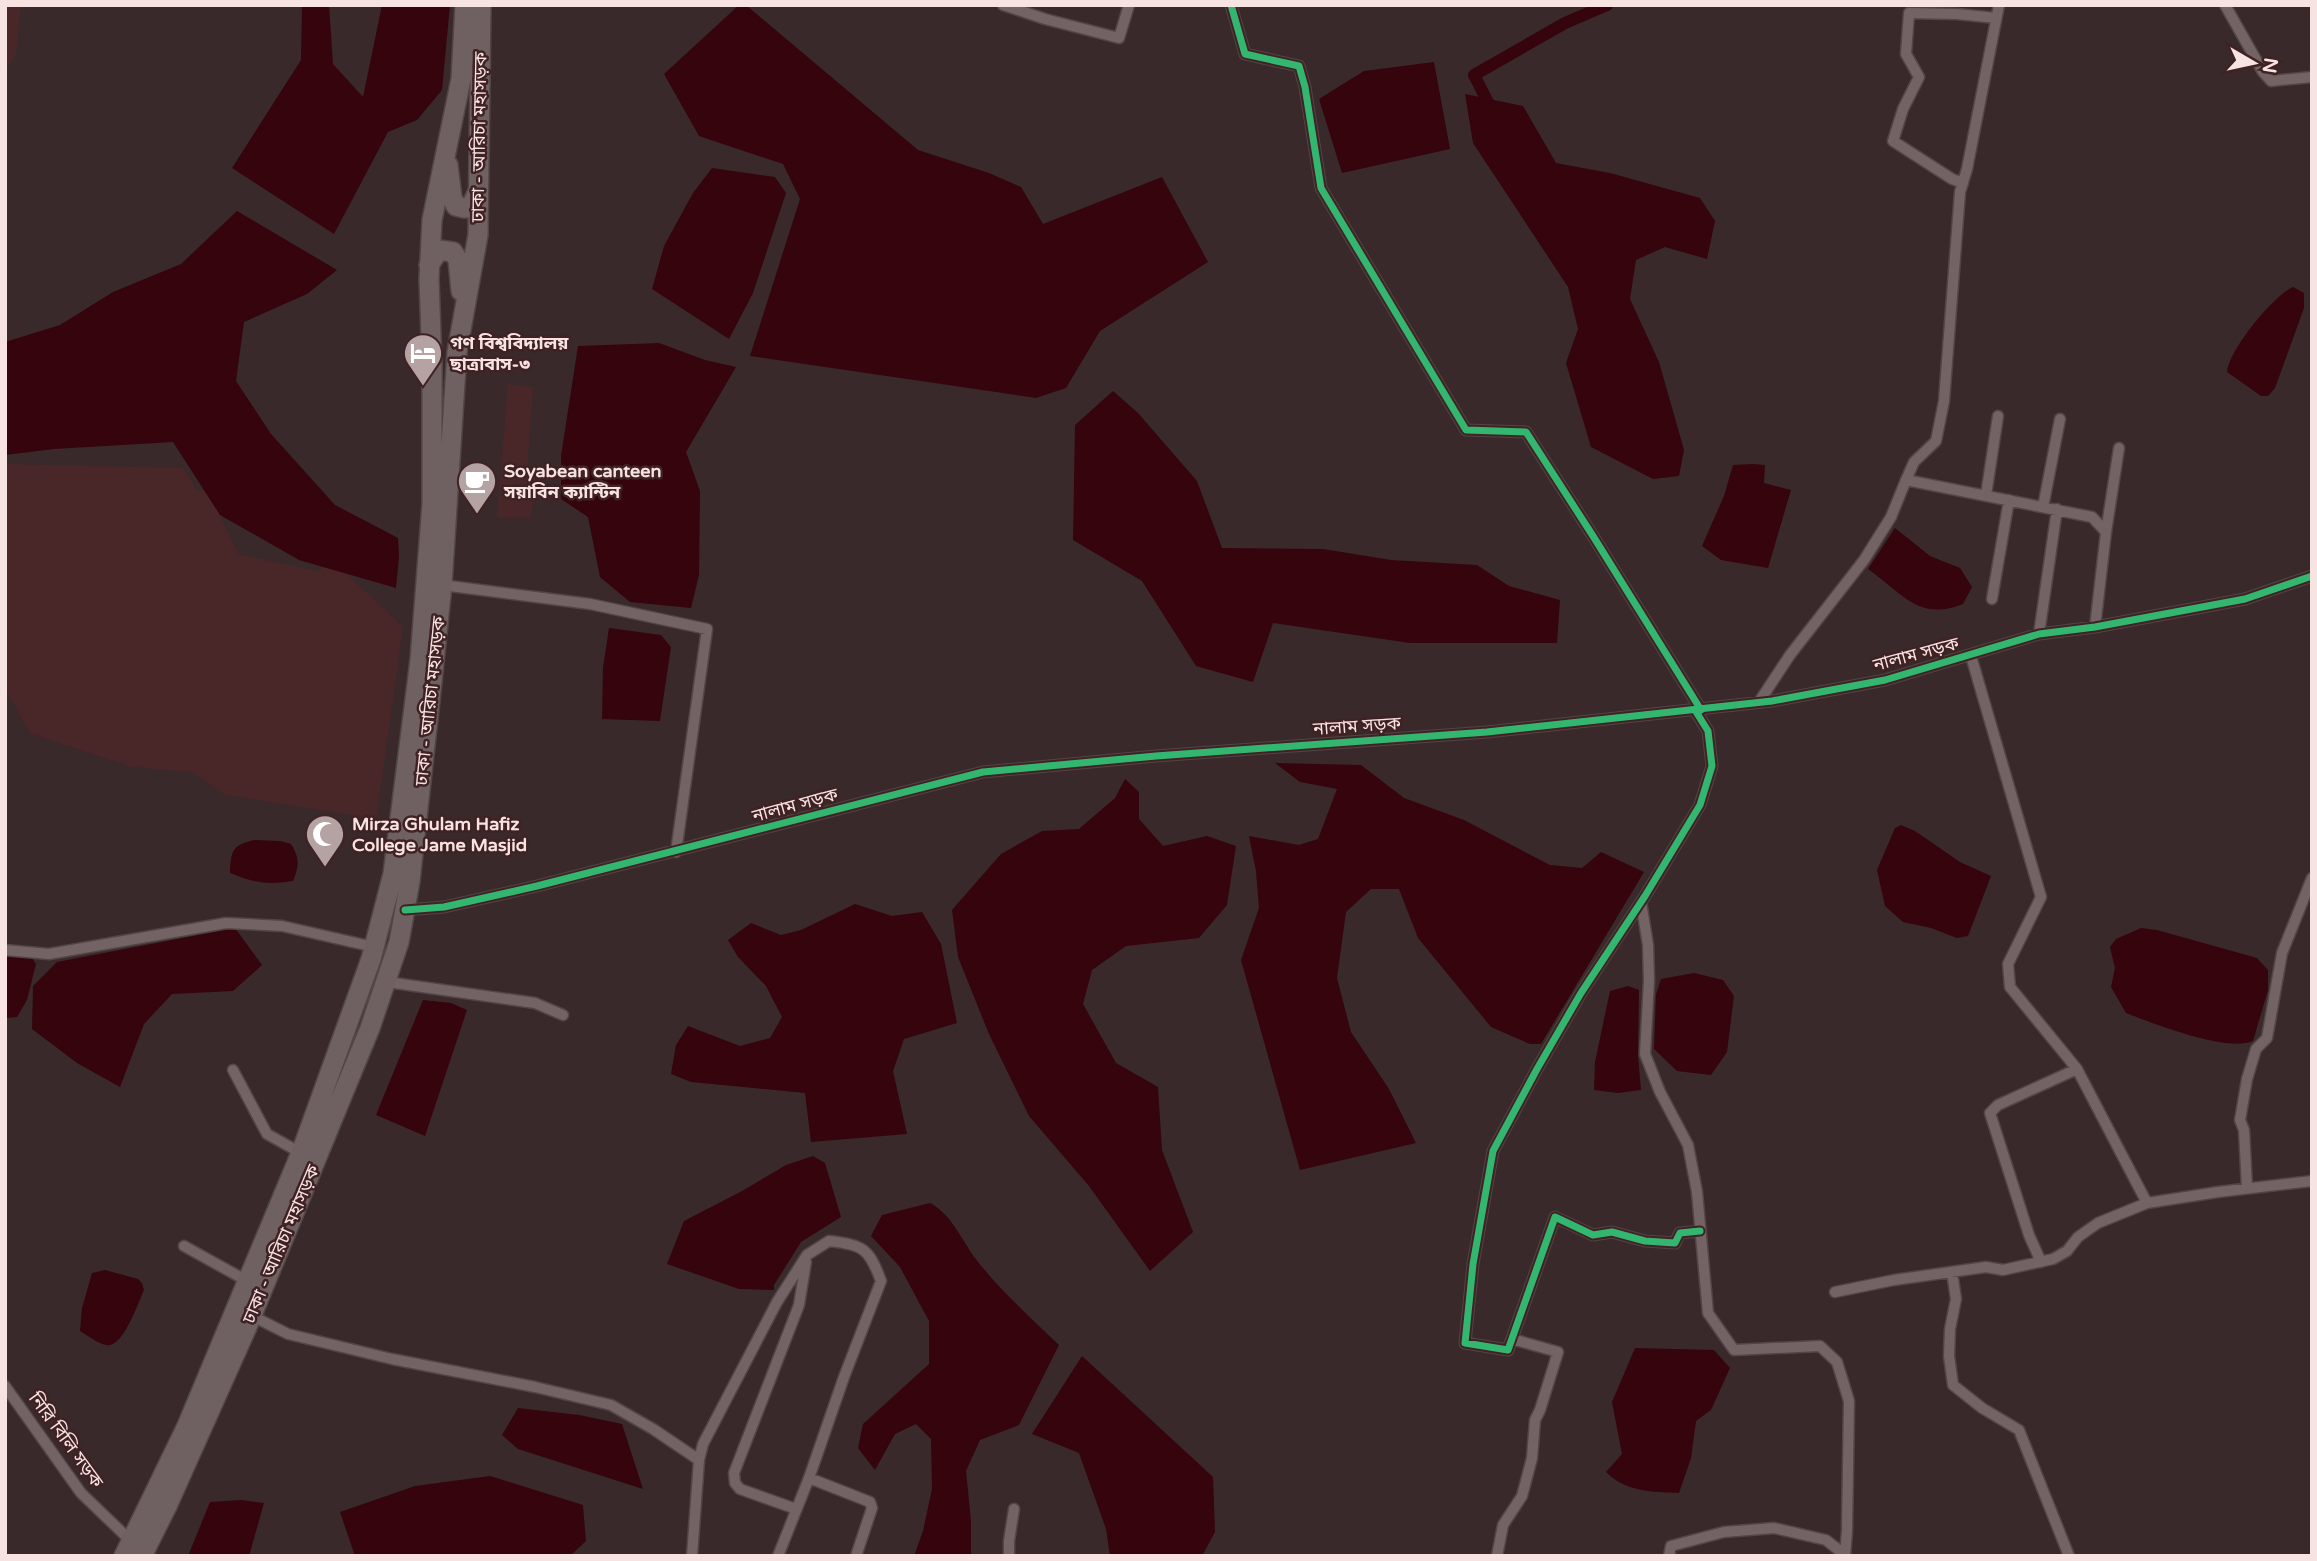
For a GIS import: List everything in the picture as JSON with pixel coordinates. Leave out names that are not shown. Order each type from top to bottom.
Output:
[{"type":"highway","points":[[133,1551],[249,1282],[301,1153],[374,947],[393,874],[420,660],[432,504],[429,265],[432,220],[461,79],[465,5]]},
{"type":"highway","name":"ঢাকা - আরিচা মহাসড়ক","points":[[133,1551],[172,1495],[252,1316],[387,982],[399,942],[417,833],[442,585],[461,319],[475,259],[479,186],[481,5]]},
{"type":"highway","points":[[446,143],[452,198],[456,206],[471,207],[479,186]]},
{"type":"highway","points":[[429,265],[439,250],[453,252],[458,260],[461,319]]},
{"type":"street","points":[[1003,5],[1119,38],[1129,5]]},
{"type":"street","points":[[1231,5],[1245,54],[1299,66],[1321,188],[1466,429],[1525,432],[1594,536],[1708,731],[1713,766],[1700,806],[1642,902],[1581,993],[1536,1069],[1493,1151],[1473,1264],[1465,1343],[1508,1350],[1555,1217],[1593,1235],[1612,1232],[1645,1241],[1675,1243],[1680,1233],[1700,1231]]},
{"type":"street","points":[[1759,702],[1790,655],[1864,560],[1891,517],[1914,462],[1936,441],[1944,401],[1962,183],[1999,5]]},
{"type":"street","points":[[2225,5],[2263,72],[2271,81],[2312,77]]},
{"type":"street","points":[[1962,183],[1893,141],[1903,109],[1919,77],[1906,54],[1909,13],[1996,18]]},
{"type":"street","points":[[1986,495],[1998,416]]},
{"type":"street","points":[[2043,507],[2060,419]]},
{"type":"street","points":[[2095,627],[2119,448]]},
{"type":"street","points":[[1906,480],[2092,517],[2106,532]]},
{"type":"street","points":[[1992,599],[2009,500]]},
{"type":"street","points":[[2039,634],[2057,509]]},
{"type":"street","points":[[2311,576],[2312,588]]},
{"type":"street","name":"নালাম সড়ক","points":[[405,910],[459,904],[676,852],[983,772],[1156,756],[1487,732],[1759,702],[1885,680],[2039,634],[2095,627],[2245,599],[2311,576]]},
{"type":"street","points":[[442,585],[590,604],[707,629],[676,852]]},
{"type":"street","points":[[1971,656],[2041,897],[2008,964],[2011,987],[2077,1069],[2147,1203]]},
{"type":"street","points":[[2247,1188],[2245,1130],[2240,1120],[2247,1079],[2256,1049],[2267,1038],[2282,953],[2312,878]]},
{"type":"street","points":[[1642,902],[1648,945],[1649,981],[1645,1054],[1660,1092],[1688,1145],[1697,1192],[1708,1313],[1734,1350],[1820,1346],[1836,1362],[1849,1401],[1845,1555]]},
{"type":"street","points":[[5,950],[49,954],[226,923],[282,926],[374,947]]},
{"type":"street","points":[[387,982],[535,1003],[563,1015]]},
{"type":"street","points":[[2041,1262],[2029,1236],[1990,1113],[1997,1105],[2077,1069]]},
{"type":"street","points":[[233,1070],[267,1134],[301,1153]]},
{"type":"street","points":[[1835,1292],[1986,1267],[2003,1270],[2041,1262],[2067,1251],[2078,1237],[2098,1223],[2146,1206],[2147,1203],[2312,1181]]},
{"type":"street","points":[[692,1556],[699,1460],[703,1444],[777,1302],[807,1255],[829,1241],[856,1244],[873,1259],[881,1281],[778,1556]]},
{"type":"street","points":[[184,1246],[249,1282]]},
{"type":"street","points":[[796,1509],[740,1489],[735,1483],[734,1473],[799,1305],[807,1255]]},
{"type":"street","points":[[1952,1272],[1956,1299],[1950,1329],[1949,1356],[1953,1385],[1982,1408],[2019,1430],[2069,1556]]},
{"type":"street","points":[[252,1316],[288,1334],[611,1405],[699,1460]]},
{"type":"street","points":[[1497,1556],[1503,1525],[1522,1496],[1532,1458],[1535,1420],[1558,1352],[1512,1339]]},
{"type":"street","name":"নিরি বিলি সড়ক","points":[[5,1386],[80,1493],[133,1551]]},
{"type":"street","points":[[809,1478],[870,1502],[872,1508],[856,1556]]},
{"type":"street","points":[[1009,1556],[1014,1509]]},
{"type":"street","points":[[1668,1556],[1671,1546],[1724,1532],[1774,1528],[1826,1540],[1845,1555]]},
{"type":"shaded area","points":[[5,5],[21,5],[16,53],[5,73]]},
{"type":"shaded area","points":[[302,5],[329,5],[333,64],[363,97],[382,5],[450,5],[442,90],[417,120],[388,132],[334,234],[232,168],[301,60]]},
{"type":"shaded area","points":[[739,5],[746,5],[918,150],[989,173],[1021,187],[1043,224],[1162,177],[1208,262],[1100,331],[1066,388],[1036,398],[750,356],[800,199],[783,164],[699,136],[664,74]]},
{"type":"shaded area","points":[[1434,62],[1450,149],[1342,173],[1319,99],[1364,71]]},
{"type":"shaded area","points":[[1465,94],[1523,106],[1556,163],[1610,173],[1700,198],[1715,221],[1707,259],[1665,247],[1636,260],[1630,299],[1659,362],[1684,450],[1679,476],[1653,479],[1591,447],[1566,363],[1578,329],[1568,287],[1473,143]]},
{"type":"shaded area","points":[[712,168],[775,177],[786,193],[753,293],[729,339],[652,289],[664,246],[693,193]]},
{"type":"shaded area","points":[[237,211],[337,270],[307,294],[244,322],[236,381],[271,434],[335,505],[398,538],[396,588],[299,560],[220,515],[173,442],[54,449],[5,455],[5,342],[60,325],[113,292],[181,264]]},
{"type":"shaded area","points":[[2293,287],[2304,293],[2304,308],[2275,388],[2268,396],[2261,396],[2227,372],[2235,351],[2253,325],[2275,301]]},
{"type":"shaded area","points":[[659,343],[705,360],[736,367],[686,452],[700,491],[699,575],[691,608],[630,602],[600,577],[588,517],[561,499],[561,456],[578,346]]},
{"type":"shaded area","points":[[508,384],[533,387],[527,473],[535,475],[531,518],[497,517]]},
{"type":"shaded area","points":[[1113,391],[1138,413],[1197,481],[1222,548],[1323,549],[1391,560],[1477,565],[1509,586],[1560,600],[1557,643],[1410,643],[1273,623],[1253,682],[1196,666],[1142,581],[1073,540],[1075,425]]},
{"type":"shaded area","points":[[5,464],[183,468],[197,490],[209,492],[238,554],[316,571],[334,562],[403,627],[376,819],[223,794],[193,772],[133,767],[31,734],[5,689]]},
{"type":"shaded area","points":[[1733,465],[1765,465],[1764,483],[1791,490],[1768,568],[1721,560],[1702,546],[1724,496]]},
{"type":"shaded area","points":[[1895,528],[1930,556],[1960,568],[1972,587],[1963,604],[1948,609],[1934,610],[1923,607],[1901,595],[1868,569]]},
{"type":"shaded area","points":[[609,628],[661,635],[671,647],[660,721],[602,719],[603,668]]},
{"type":"shaded area","points":[[1275,763],[1361,765],[1404,798],[1464,820],[1550,865],[1582,868],[1601,852],[1644,872],[1541,1044],[1530,1044],[1491,1027],[1418,938],[1399,889],[1371,889],[1346,912],[1337,978],[1351,1032],[1389,1089],[1416,1143],[1300,1170],[1241,960],[1259,908],[1256,871],[1249,836],[1299,845],[1318,839],[1337,789],[1300,782]]},
{"type":"shaded area","points":[[1125,779],[1139,792],[1139,819],[1163,846],[1207,836],[1236,846],[1227,905],[1199,938],[1126,946],[1092,970],[1083,1004],[1116,1063],[1158,1087],[1162,1150],[1193,1232],[1150,1271],[1089,1186],[1029,1116],[989,1034],[958,957],[952,910],[1001,854],[1042,831],[1079,829],[1115,798]]},
{"type":"shaded area","points":[[1901,825],[1915,831],[1960,862],[1991,876],[1968,936],[1957,938],[1931,928],[1903,922],[1885,906],[1877,870],[1895,828]]},
{"type":"shaded area","points":[[254,840],[291,844],[298,862],[293,881],[261,882],[230,873],[234,850],[241,844]]},
{"type":"shaded area","points":[[855,904],[892,916],[922,912],[941,944],[957,1023],[904,1039],[893,1071],[907,1134],[811,1142],[805,1093],[691,1082],[671,1074],[676,1045],[688,1026],[740,1046],[770,1038],[782,1017],[766,986],[738,957],[728,940],[751,923],[781,935],[801,930]]},
{"type":"shaded area","points":[[235,928],[262,965],[233,991],[172,994],[144,1024],[120,1087],[77,1063],[32,1029],[33,986],[57,962]]},
{"type":"shaded area","points":[[2141,928],[2257,958],[2268,970],[2268,990],[2253,1041],[2241,1044],[2209,1040],[2126,1013],[2111,987],[2115,968],[2110,947],[2116,939]]},
{"type":"shaded area","points":[[5,954],[30,955],[36,964],[27,1000],[17,1017],[5,1018]]},
{"type":"shaded area","points":[[1694,973],[1723,980],[1734,996],[1727,1052],[1711,1075],[1677,1071],[1654,1049],[1656,995],[1661,979]]},
{"type":"shaded area","points":[[1628,986],[1639,990],[1638,1055],[1641,1090],[1618,1093],[1594,1090],[1595,1062],[1610,991]]},
{"type":"shaded area","points":[[423,1000],[451,1003],[467,1010],[425,1136],[376,1115]]},
{"type":"shaded area","points":[[813,1156],[825,1163],[841,1217],[801,1242],[774,1285],[774,1290],[739,1289],[667,1264],[684,1221],[786,1165]]},
{"type":"shaded area","points":[[930,1203],[951,1221],[978,1262],[997,1284],[1059,1345],[1019,1425],[980,1440],[966,1471],[971,1556],[914,1556],[923,1531],[932,1489],[931,1439],[916,1424],[895,1434],[875,1470],[858,1448],[863,1424],[929,1364],[929,1321],[900,1267],[871,1236],[882,1215]]},
{"type":"shaded area","points":[[105,1270],[138,1279],[144,1290],[126,1330],[110,1345],[99,1343],[80,1331],[82,1308],[92,1273]]},
{"type":"shaded area","points":[[1635,1348],[1714,1350],[1730,1368],[1711,1410],[1696,1421],[1691,1458],[1679,1493],[1631,1487],[1606,1472],[1622,1454],[1612,1402]]},
{"type":"shaded area","points":[[1082,1356],[1213,1477],[1215,1532],[1202,1556],[1110,1556],[1106,1529],[1079,1453],[1032,1434]]},
{"type":"shaded area","points":[[518,1408],[579,1415],[622,1424],[643,1489],[518,1449],[502,1435]]},
{"type":"shaded area","points":[[490,1476],[583,1505],[586,1541],[570,1556],[355,1556],[340,1512],[415,1486]]},
{"type":"shaded area","points":[[241,1500],[264,1503],[249,1556],[188,1556],[210,1502]]},
{"type":"waterway","points":[[1493,112],[1474,75],[1565,23],[1607,5]]},
{"type":"cycle path","points":[[1231,5],[1245,54],[1299,66],[1305,87],[1321,188],[1466,430],[1526,432],[1701,710]]},
{"type":"cycle path","points":[[405,910],[444,907],[537,886],[983,772],[1156,756],[1487,732],[1772,701],[1885,680],[2039,634],[2095,627],[2245,599],[2312,576]]},
{"type":"cycle path","points":[[1695,710],[1708,731],[1712,766],[1700,805],[1645,896],[1581,993],[1493,1151],[1473,1264],[1465,1343],[1508,1350],[1555,1217],[1593,1235],[1612,1232],[1645,1241],[1675,1243],[1680,1233],[1700,1231]]},
{"type":"place","name":"গণ বিশ্ববিদ্যালয় ছাত্রাবাস-৩","points":[[423,387]]},
{"type":"place","name":"Soyabean canteen সয়াবিন ক্যান্টিন","points":[[477,515]]},
{"type":"place","name":"Mirza Ghulam Hafiz College Jame Masjid","points":[[325,868]]}]
